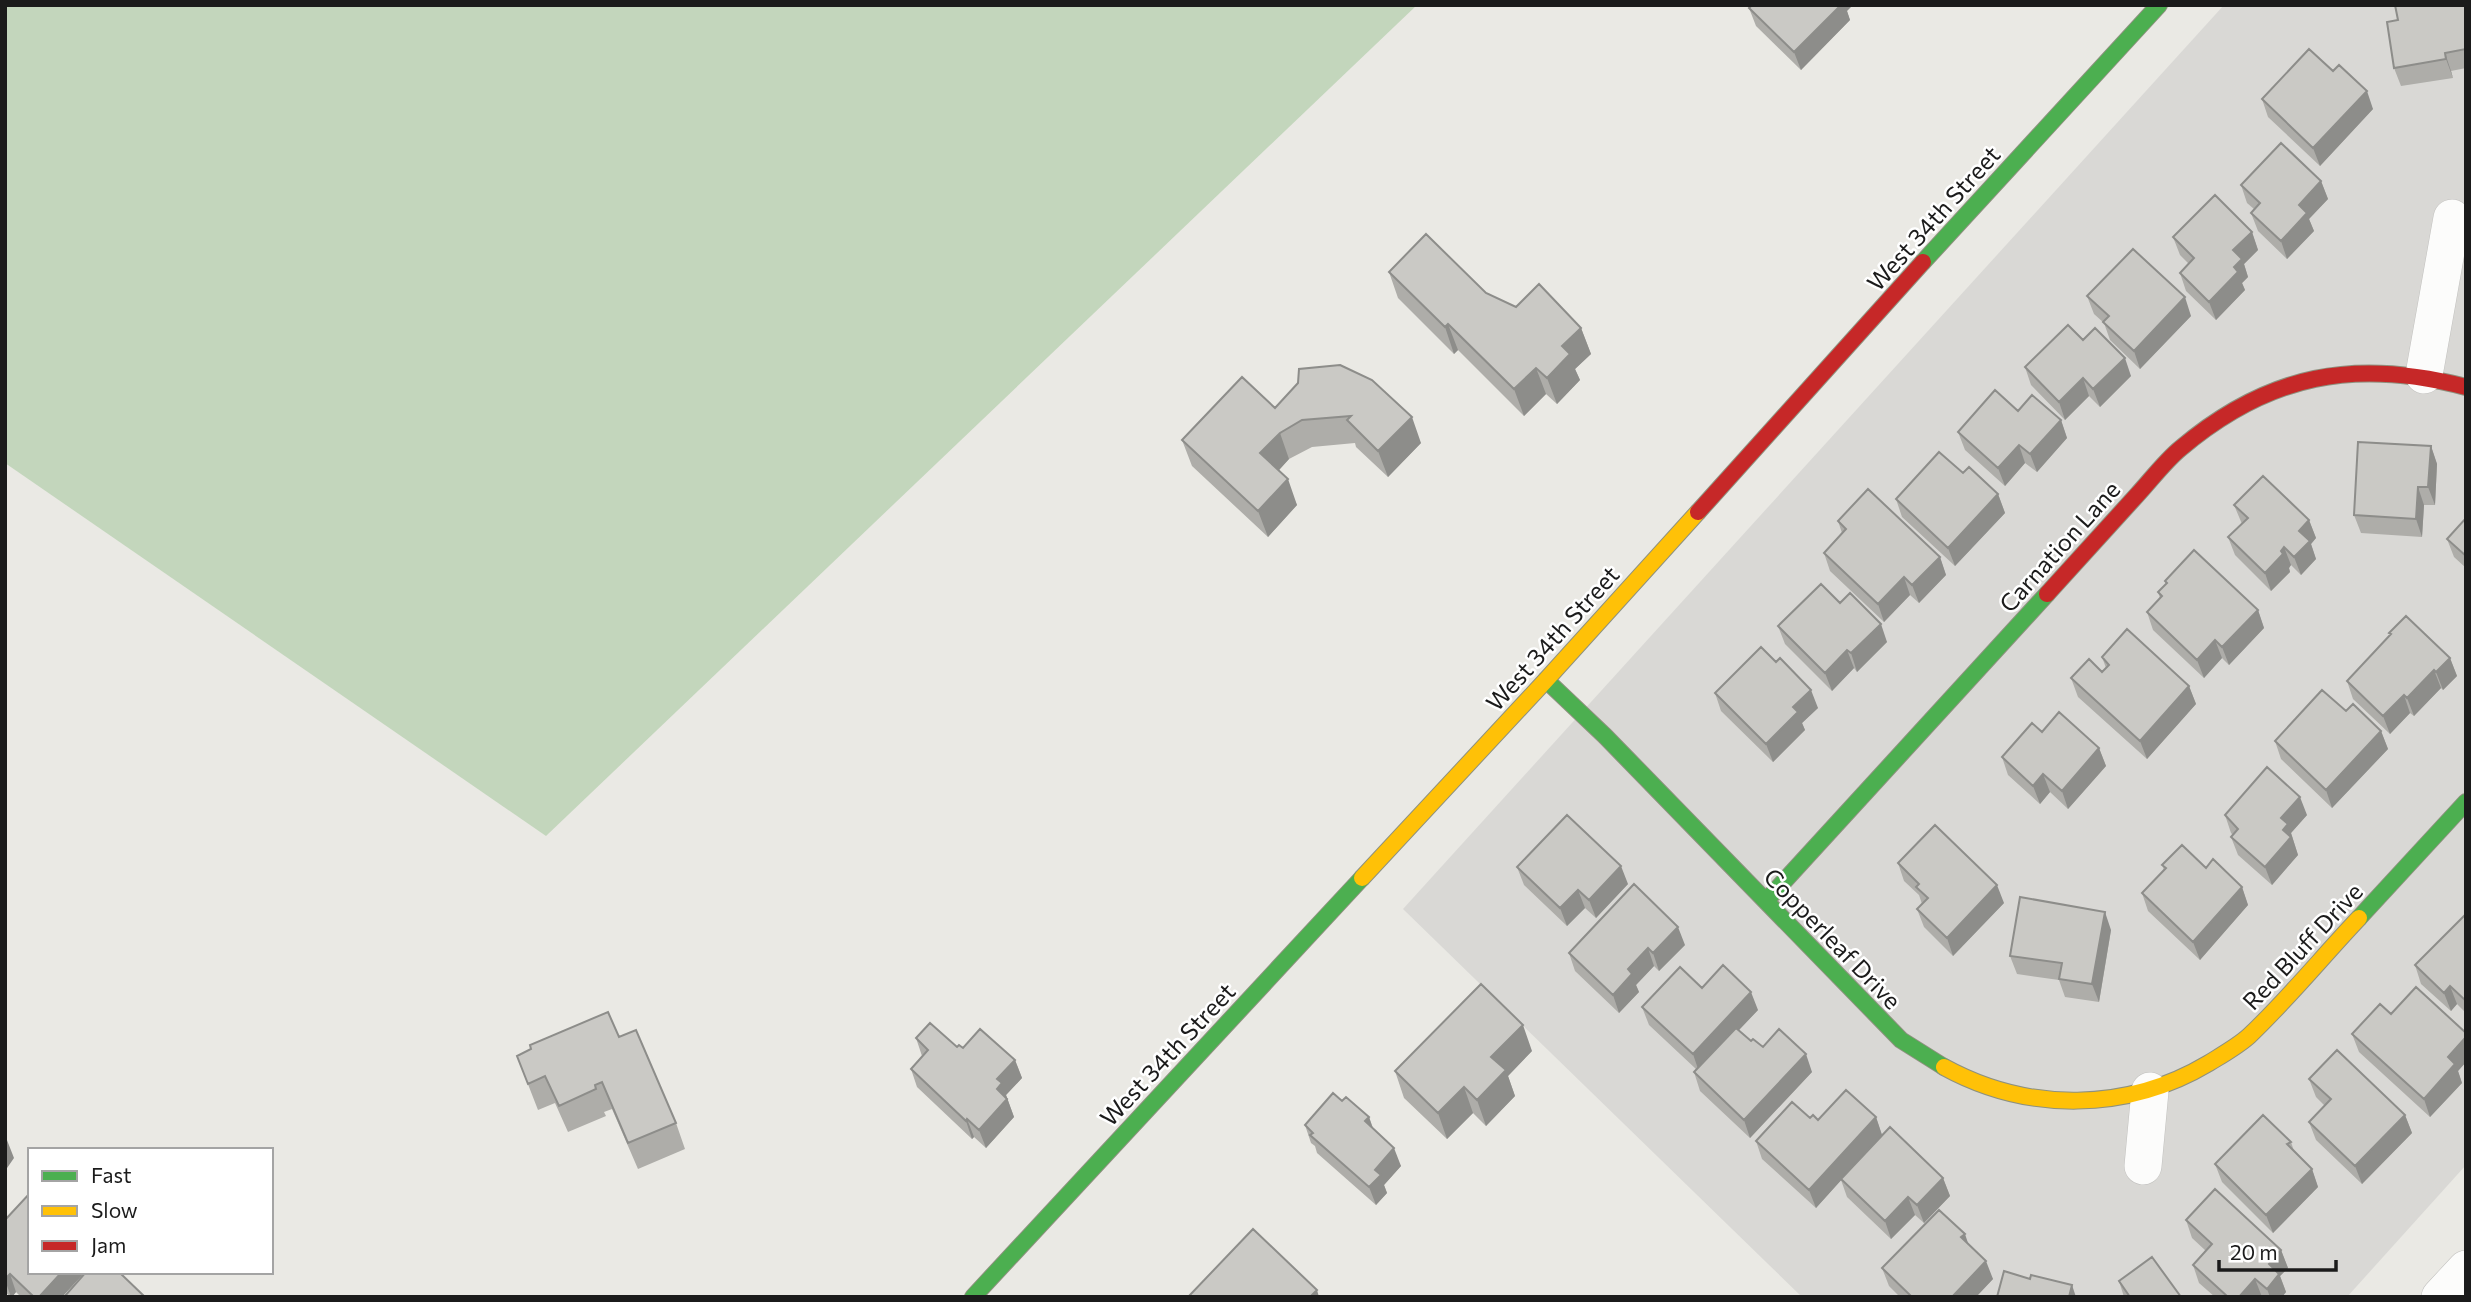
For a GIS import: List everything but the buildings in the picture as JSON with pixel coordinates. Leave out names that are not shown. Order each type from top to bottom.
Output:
[{"type":"street","name":"West 34th Street","points":[[974,1297],[1546,680],[1562,659],[2159,5]]},
{"type":"street","points":[[2424,375],[2452,218]]},
{"type":"street","name":"Carnation Lane","points":[[1766,901],[2179,449],[2225,416],[2274,390],[2293,384],[2349,373],[2387,372],[2424,375],[2466,387]]},
{"type":"street","name":"Copperleaf Drive","points":[[1546,680],[1605,736],[1885,1026],[1919,1054],[1961,1078],[1995,1090],[2049,1101],[2086,1102],[2150,1091]]},
{"type":"street","name":"Red Bluff Drive","points":[[2150,1091],[2208,1065],[2248,1037],[2466,802]]},
{"type":"street","points":[[2143,1166],[2150,1091]]},
{"type":"street","points":[[2440,1297],[2466,1269]]},
{"type":"shaded area","points":[[2224,5],[2466,5],[2466,1165],[2347,1297],[1802,1297],[1403,909]]},
{"type":"green space","points":[[5,5],[1417,5],[546,836],[5,463]]},
{"type":"traffic: fast","points":[[1923,262],[2159,5]]},
{"type":"traffic: fast","points":[[1766,901],[2047,594]]},
{"type":"traffic: fast","points":[[1546,680],[1605,736],[1901,1040],[1944,1067]]},
{"type":"traffic: fast","points":[[2359,918],[2466,802]]},
{"type":"traffic: fast","points":[[973,1297],[1362,878]]},
{"type":"traffic: slow","points":[[1362,878],[1698,512]]},
{"type":"traffic: slow","points":[[1944,1067],[2009,1093],[2043,1099],[2077,1101],[2145,1091],[2178,1079],[2209,1063],[2249,1036],[2359,918]]},
{"type":"traffic: jam","points":[[1698,512],[1923,262]]},
{"type":"traffic: jam","points":[[2047,594],[2175,453],[2214,423],[2247,403],[2315,379],[2350,374],[2425,378],[2466,387]]}]
